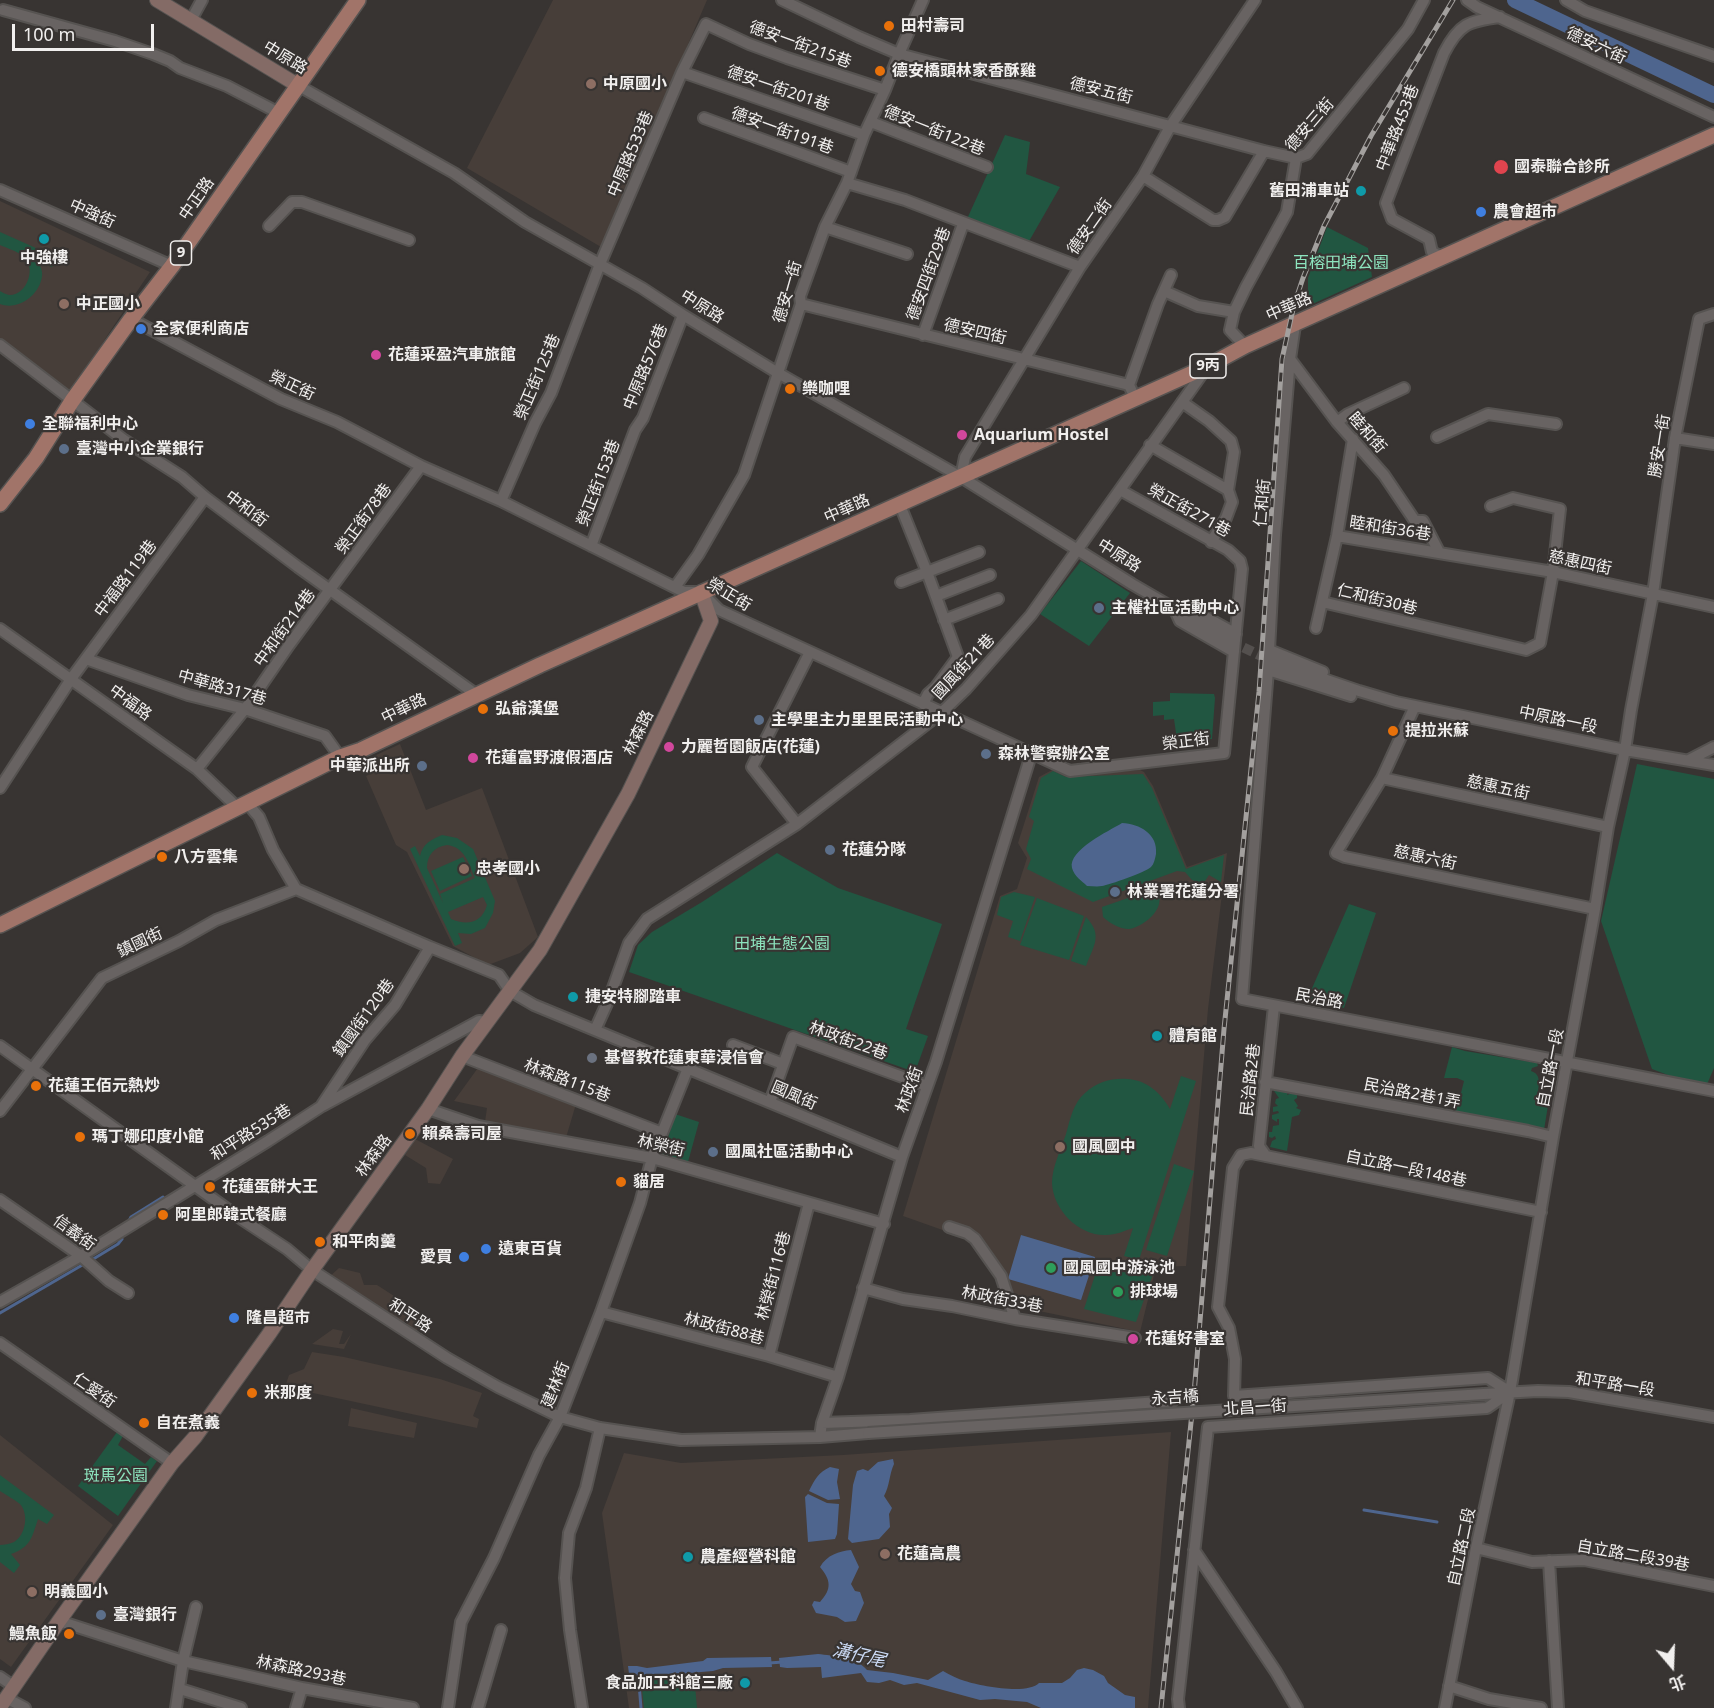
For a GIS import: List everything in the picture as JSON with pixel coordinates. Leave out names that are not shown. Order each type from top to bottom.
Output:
[{"type":"main road","name":"中正路","points":[[0,504],[36,458],[72,401],[172,266],[358,0]]},
{"type":"main road","name":"中華路","points":[[0,926],[340,757],[361,750],[701,592],[961,477],[1132,392],[1208,366],[1245,346],[1714,135]]},
{"type":"street","points":[[10,0],[1,11],[115,40],[227,86],[279,113]]},
{"type":"street","name":"中原路","points":[[157,0],[299,86],[454,173],[525,222],[642,288],[778,372],[961,477],[1175,610],[1233,637]]},
{"type":"street","points":[[191,21],[202,0]]},
{"type":"street","name":"德安五街","points":[[782,0],[899,54],[1296,158]]},
{"type":"street","name":"德安一街","points":[[675,586],[698,555],[744,475],[801,304],[800,296],[825,227],[849,177],[864,135],[922,0]]},
{"type":"street","name":"德安二街","points":[[961,477],[965,457],[1080,267],[1143,176],[1171,125],[1255,0]]},
{"type":"street","name":"德安三街","points":[[1234,312],[1287,212],[1296,158],[1307,154],[1408,29],[1424,0]]},
{"type":"street","name":"德安六街","points":[[1467,0],[1477,7],[1714,117]]},
{"type":"street","points":[[1566,0],[1585,11],[1714,56]]},
{"type":"street","points":[[1585,11],[1592,0]]},
{"type":"street","name":"中華路453巷","points":[[1442,257],[1432,252],[1429,239],[1392,219],[1386,203],[1443,53],[1452,38],[1460,28],[1470,23],[1500,17]]},
{"type":"street","name":"中原路533巷","points":[[600,264],[682,72],[706,24]]},
{"type":"street","name":"德安一街215巷","points":[[706,24],[749,44],[885,90]]},
{"type":"street","name":"德安一街201巷","points":[[682,72],[864,135]]},
{"type":"street","name":"德安一街191巷","points":[[704,118],[963,224],[1080,267]]},
{"type":"street","name":"德安一街122巷","points":[[871,122],[987,167]]},
{"type":"street","points":[[1143,176],[1214,220],[1218,220],[1225,217],[1264,151]]},
{"type":"street","name":"中強街","points":[[0,190],[172,266]]},
{"type":"street","points":[[269,226],[292,202],[302,202],[409,240]]},
{"type":"street","name":"德安四街29巷","points":[[923,335],[963,224]]},
{"type":"street","points":[[825,227],[907,254]]},
{"type":"street","name":"榮正街125巷","points":[[501,501],[535,423],[551,393],[600,264]]},
{"type":"street","points":[[1132,392],[1158,304],[1171,275]]},
{"type":"street","points":[[1164,291],[1198,306],[1234,312],[1230,330],[1245,346]]},
{"type":"street","name":"德安四街","points":[[801,304],[1025,359],[1132,392]]},
{"type":"street","name":"勝安一街","points":[[1625,750],[1653,594],[1675,438],[1699,319],[1714,314]]},
{"type":"street","name":"中原路576巷","points":[[635,430],[643,418],[683,315]]},
{"type":"street","name":"榮正街","points":[[131,319],[281,399],[337,422],[421,466],[501,501],[684,592],[701,592],[719,610],[1070,771],[1224,753],[1234,652],[1233,637]]},
{"type":"street","points":[[1290,359],[1295,325]]},
{"type":"street","name":"中和街","points":[[0,345],[123,440],[182,477],[205,497],[477,695]]},
{"type":"street","name":"睦和街","points":[[1290,359],[1337,422],[1384,476],[1415,521],[1423,521],[1438,552]]},
{"type":"street","name":"仁和街","points":[[1271,666],[1269,650],[1275,535],[1290,359]]},
{"type":"street","name":"國風街21巷","points":[[595,1030],[629,943],[647,919],[797,824],[941,713],[992,661],[1031,615],[1208,366]]},
{"type":"street","points":[[1337,422],[1358,409],[1404,388]]},
{"type":"street","points":[[1182,402],[1209,421],[1231,441],[1234,452],[1228,490],[1232,502],[1226,519],[1211,542]]},
{"type":"street","points":[[1437,437],[1488,414],[1556,424]]},
{"type":"street","name":"榮正街153巷","points":[[591,546],[635,430]]},
{"type":"street","points":[[1675,438],[1714,444]]},
{"type":"street","name":"仁和街30巷","points":[[1316,628],[1337,536],[1353,439]]},
{"type":"street","points":[[1150,445],[1228,490]]},
{"type":"street","name":"榮正街78巷","points":[[331,590],[421,466]]},
{"type":"street","name":"榮正街271巷","points":[[1120,490],[1234,555],[1240,561],[1242,569],[1233,637]]},
{"type":"street","name":"中福路119巷","points":[[0,788],[71,679],[205,497]]},
{"type":"street","points":[[1491,506],[1513,498],[1560,509],[1552,572]]},
{"type":"street","points":[[900,505],[958,657],[936,687],[928,694],[923,704]]},
{"type":"street","name":"睦和街36巷","points":[[1337,536],[1438,552]]},
{"type":"street","points":[[901,582],[979,552]]},
{"type":"street","name":"慈惠四街","points":[[1438,552],[1552,572],[1714,607]]},
{"type":"street","name":"仁和街30巷","points":[[1322,602],[1526,650],[1540,643],[1552,572]]},
{"type":"street","points":[[936,596],[990,576]]},
{"type":"street","name":"中和街214巷","points":[[197,769],[245,709],[289,645],[331,590]]},
{"type":"street","name":"林森路","points":[[6,1697],[172,1463],[195,1437],[226,1395],[312,1270],[428,1109],[462,1056],[540,950],[628,794],[711,621],[701,592]]},
{"type":"street","points":[[944,620],[998,599]]},
{"type":"street","points":[[1175,610],[1180,621],[1234,652]]},
{"type":"street","name":"中福路","points":[[0,629],[197,769],[242,805]]},
{"type":"street","points":[[1269,650],[1396,702]]},
{"type":"street","points":[[797,824],[752,767],[810,652]]},
{"type":"street","name":"中華路317巷","points":[[86,659],[188,695],[245,709],[325,736],[340,757]]},
{"type":"street","points":[[1271,666],[1396,702]]},
{"type":"street","name":"民治路","points":[[1271,666],[1242,999],[1714,1091]]},
{"type":"street","name":"中原路一段","points":[[1396,702],[1625,750],[1714,765]]},
{"type":"street","points":[[1382,778],[1415,706]]},
{"type":"street","points":[[1689,760],[1714,747]]},
{"type":"street","name":"自立路一段","points":[[1510,1392],[1608,827],[1625,750]]},
{"type":"street","name":"林政街","points":[[820,1437],[822,1423],[838,1377],[902,1157],[927,1086],[1031,755]]},
{"type":"street","name":"慈惠五街","points":[[1382,778],[1608,827]]},
{"type":"street","name":"慈惠六街","points":[[1382,778],[1336,853],[1345,857],[1595,909]]},
{"type":"street","points":[[242,805],[259,817],[273,850],[296,889],[499,975],[510,991]]},
{"type":"street","name":"鎮國街","points":[[0,1111],[102,978],[179,941],[216,920],[296,889]]},
{"type":"street","name":"鎮國街120巷","points":[[322,1106],[365,1040],[394,1005],[430,947]]},
{"type":"street","name":"國風街","points":[[510,991],[534,1005],[902,1157]]},
{"type":"street","name":"民治路2巷","points":[[1266,1156],[1259,1146],[1274,1006]]},
{"type":"street","name":"和平路535巷","points":[[0,1302],[86,1260],[195,1185],[322,1106],[479,1021],[487,1023]]},
{"type":"street","name":"林政街22巷","points":[[783,1064],[793,1037],[927,1086]]},
{"type":"street","name":"和平路","points":[[0,1046],[312,1270],[447,1358],[498,1388],[560,1417],[600,1428],[681,1440],[820,1437],[868,1433]]},
{"type":"street","points":[[733,1046],[783,1064],[770,1102]]},
{"type":"street","name":"林森路115巷","points":[[462,1056],[662,1133]]},
{"type":"street","name":"建林街","points":[[448,1708],[461,1622],[494,1558],[539,1455],[560,1417],[601,1312],[639,1203],[652,1158],[688,1068]]},
{"type":"street","name":"民治路2巷1弄","points":[[1265,1082],[1553,1137]]},
{"type":"street","name":"林榮街","points":[[428,1109],[478,1126],[652,1158],[884,1224]]},
{"type":"street","name":"自立路一段148巷","points":[[1510,1392],[1488,1378],[1234,1396],[1235,1359],[1229,1328],[1218,1307],[1233,1168],[1241,1155],[1251,1153],[1541,1212]]},
{"type":"street","name":"信義街","points":[[0,1200],[86,1260],[109,1281],[128,1293]]},
{"type":"street","name":"林榮街116巷","points":[[769,1356],[809,1203]]},
{"type":"street","points":[[949,1227],[967,1233],[975,1239],[1001,1276],[1015,1319]]},
{"type":"street","name":"林政街33巷","points":[[863,1288],[903,1299],[1136,1338]]},
{"type":"street","name":"林政街88巷","points":[[601,1312],[769,1356],[838,1377]]},
{"type":"street","name":"仁愛街","points":[[0,1343],[172,1463]]},
{"type":"street","name":"永吉橋","points":[[868,1433],[1510,1392]]},
{"type":"street","name":"和平路一段","points":[[1510,1392],[1569,1392],[1714,1417]]},
{"type":"street","name":"自立路二段","points":[[1445,1708],[1476,1548],[1510,1392]]},
{"type":"street","name":"北昌一街","points":[[1179,1708],[1178,1699],[1208,1427],[1487,1408],[1510,1392]]},
{"type":"street","points":[[822,1423],[910,1420],[1173,1401]]},
{"type":"street","points":[[582,1708],[565,1578],[570,1533],[586,1488],[600,1428]]},
{"type":"street","name":"自立路二段39巷","points":[[1476,1548],[1532,1562],[1584,1560],[1714,1586]]},
{"type":"street","points":[[1194,1550],[1276,1672],[1297,1708]]},
{"type":"street","points":[[1549,1561],[1558,1708]]},
{"type":"street","points":[[176,1708],[183,1661],[196,1607]]},
{"type":"street","name":"林森路293巷","points":[[58,1621],[183,1661],[302,1688],[413,1708]]},
{"type":"street","points":[[478,1708],[501,1630]]},
{"type":"street","points":[[0,1677],[6,1697],[25,1708]]},
{"type":"street","points":[[1449,1686],[1489,1699],[1541,1708]]},
{"type":"street","points":[[296,1708],[302,1688]]},
{"type":"street","points":[[180,1689],[241,1708]]},
{"type":"shaded area","name":"中原國小","points":[[553,0],[707,0],[601,247],[467,168]]},
{"type":"shaded area","name":"中正國小","points":[[0,201],[150,272],[72,393],[37,370],[0,338]]},
{"type":"shaded area","name":"忠孝國小","points":[[400,744],[426,810],[482,788],[538,937],[520,953],[488,965],[453,946],[407,852],[396,845],[366,776],[377,771],[372,757]]},
{"type":"shaded area","name":"國風國中","points":[[1052,770],[1067,776],[1140,770],[1144,772],[1153,786],[1187,867],[1227,853],[1208,1009],[1186,1266],[1156,1267],[1140,1332],[1015,1306],[982,1244],[903,1216],[1000,896],[1017,889],[1027,858],[1018,843],[1039,777]]},
{"type":"shaded area","points":[[480,1065],[576,1104],[565,1141],[485,1122],[487,1108],[454,1101]]},
{"type":"shaded area","points":[[415,1139],[453,1159],[440,1184],[428,1183],[426,1168],[405,1155]]},
{"type":"shaded area","points":[[339,1268],[360,1273],[364,1285],[377,1285],[419,1312],[416,1340],[327,1279]]},
{"type":"shaded area","points":[[333,1329],[343,1331],[339,1344],[344,1344],[351,1334],[344,1349],[312,1344]]},
{"type":"shaded area","points":[[312,1352],[440,1379],[482,1393],[473,1416],[479,1419],[477,1428],[285,1387],[289,1375],[304,1369]]},
{"type":"shaded area","points":[[351,1408],[417,1423],[414,1438],[348,1426]]},
{"type":"shaded area","name":"花蓮高農","points":[[1171,1432],[1148,1708],[629,1708],[602,1513],[624,1453],[681,1463],[843,1455]]},
{"type":"shaded area","name":"明義國小","points":[[0,1435],[113,1525],[11,1667],[0,1659]]},
{"type":"green space","points":[[1005,135],[1030,142],[1026,174],[1060,187],[1028,243],[967,219]]},
{"type":"green space","name":"百榕田埔公園","points":[[1327,227],[1368,248],[1372,277],[1308,306],[1308,278]]},
{"type":"green space","points":[[0,232],[56,257],[52,267],[39,262],[42,274],[33,295],[21,303],[7,306],[0,304],[0,291],[9,295],[21,291],[30,273],[27,260],[22,255],[0,245]]},
{"type":"green space","points":[[1081,561],[1130,593],[1089,646],[1040,614]]},
{"type":"green space","points":[[1170,693],[1214,694],[1212,739],[1177,740],[1174,719],[1164,720],[1164,715],[1153,716],[1153,702],[1170,701]]},
{"type":"green space","points":[[1637,764],[1714,779],[1714,1068],[1705,1089],[1652,1069],[1601,921]]},
{"type":"green space","points":[[1053,771],[1066,777],[1143,774],[1152,788],[1186,869],[1224,855],[1221,882],[1209,875],[1203,884],[1192,880],[1185,872],[1177,871],[1093,902],[1027,869],[1031,859],[1026,849],[1034,821],[1029,817],[1041,778]]},
{"type":"green space","points":[[442,835],[457,838],[473,849],[495,901],[493,913],[485,928],[471,934],[458,933],[462,943],[455,946],[410,849],[415,846],[420,856],[425,845]],"holes":[[[447,845],[453,846],[462,853],[475,878],[440,894],[443,903],[427,868],[432,852]],[[483,897],[487,905],[478,919],[468,922],[451,919],[448,912]]]},
{"type":"green space","name":"田埔生態公園","points":[[777,853],[838,888],[942,924],[906,1029],[928,1036],[915,1072],[629,972],[638,945],[652,932]]},
{"type":"green space","points":[[463,857],[472,876],[440,891],[431,871]]},
{"type":"green space","points":[[1154,889],[1160,901],[1158,908],[1142,924],[1125,929],[1103,917],[1102,907]]},
{"type":"green space","points":[[1014,892],[1035,897],[1020,941],[1008,937],[1013,921],[997,915],[1001,897]]},
{"type":"green space","points":[[1037,898],[1084,916],[1069,960],[1020,945]]},
{"type":"green space","points":[[1349,904],[1376,913],[1344,1008],[1306,1002]]},
{"type":"green space","points":[[1086,917],[1096,935],[1086,966],[1071,961]]},
{"type":"green space","points":[[1452,1047],[1537,1063],[1538,1066],[1532,1068],[1531,1071],[1538,1077],[1538,1092],[1550,1093],[1544,1130],[1451,1113],[1453,1101],[1458,1105],[1464,1081],[1457,1078],[1444,1078]]},
{"type":"green space","points":[[1181,1076],[1196,1081],[1139,1260],[1124,1256],[1133,1228],[1117,1234],[1096,1234],[1086,1231],[1069,1220],[1057,1203],[1054,1193],[1052,1177],[1055,1164],[1075,1107],[1090,1089],[1110,1080],[1134,1080],[1153,1088],[1170,1109]]},
{"type":"green space","points":[[1272,1088],[1289,1088],[1287,1095],[1297,1091],[1297,1098],[1294,1100],[1298,1106],[1296,1108],[1301,1110],[1299,1115],[1292,1117],[1287,1151],[1270,1147],[1272,1141],[1276,1139],[1275,1136],[1269,1137],[1269,1132],[1272,1132],[1273,1126],[1279,1125],[1279,1119],[1277,1122],[1272,1119],[1272,1115],[1279,1113],[1278,1111],[1273,1112],[1273,1107],[1278,1106],[1275,1103],[1279,1098]]},
{"type":"green space","points":[[675,1114],[699,1122],[688,1162],[663,1155]]},
{"type":"green space","points":[[1174,1164],[1194,1171],[1167,1256],[1146,1250]]},
{"type":"green space","name":"排球場","points":[[1100,1260],[1153,1274],[1136,1322],[1084,1309]]},
{"type":"green space","name":"斑馬公園","points":[[117,1432],[123,1436],[118,1445],[145,1464],[151,1457],[157,1461],[118,1516],[78,1486]]},
{"type":"green space","points":[[0,1475],[54,1515],[47,1524],[38,1519],[27,1545],[11,1554],[20,1565],[14,1573],[0,1562],[0,1545],[18,1539],[24,1530],[25,1513],[20,1504],[0,1491]]},
{"type":"green space","points":[[694,1674],[697,1708],[644,1708],[641,1679]]},
{"type":"water","points":[[1122,823],[1135,825],[1151,836],[1156,847],[1153,864],[1142,872],[1112,883],[1087,886],[1074,873],[1072,861],[1083,848]]},
{"type":"water","name":"國風國中游泳池","points":[[1021,1235],[1095,1257],[1081,1300],[1008,1279]]},
{"type":"water","points":[[893,1459],[894,1464],[884,1496],[892,1508],[889,1514],[890,1527],[879,1539],[852,1543],[848,1539],[853,1485],[857,1471],[863,1469],[868,1471],[878,1462]]},
{"type":"water","points":[[830,1467],[839,1469],[837,1482],[840,1499],[828,1500],[809,1491],[817,1477]]},
{"type":"water","points":[[808,1494],[827,1503],[839,1504],[835,1539],[808,1542],[805,1497]]},
{"type":"water","points":[[851,1550],[859,1567],[851,1584],[855,1591],[860,1592],[864,1603],[856,1621],[845,1622],[837,1617],[816,1613],[812,1605],[814,1601],[820,1602],[828,1589],[828,1580],[820,1567],[834,1554]]},
{"type":"water","points":[[818,1654],[851,1660],[867,1670],[928,1680],[943,1671],[954,1677],[981,1685],[1015,1689],[1033,1687],[1039,1683],[1062,1683],[1077,1670],[1084,1668],[1104,1676],[1108,1683],[1125,1695],[1135,1697],[1135,1708],[1041,1708],[1027,1702],[980,1700],[917,1683],[904,1685],[890,1680],[879,1683],[867,1682],[861,1673],[822,1678],[821,1667],[780,1667],[779,1658]]},
{"type":"water","points":[[771,1657],[772,1667],[723,1668],[713,1671],[642,1677],[639,1674],[629,1674],[628,1666],[647,1668],[703,1661],[707,1658]]},
{"type":"waterway","points":[[1515,0],[1714,95]]},
{"type":"waterway","points":[[129,1221],[131,1217],[163,1197]]},
{"type":"waterway","points":[[90,1261],[118,1244],[122,1239]]},
{"type":"waterway","points":[[0,1313],[84,1264]]},
{"type":"waterway","points":[[1364,1510],[1437,1522]]},
{"type":"waterway","name":"溝仔尾","points":[[769,1663],[783,1662]]},
{"type":"waterway","points":[[638,1671],[641,1708]]},
{"type":"tunnel","points":[[1230,641],[1274,662]]},
{"type":"railway","points":[[1161,1708],[1194,1394],[1224,1029],[1259,692],[1282,359],[1294,305],[1324,226],[1371,136],[1453,0]]},
{"type":"place","name":"田村壽司","points":[[889,26]]},
{"type":"place","name":"德安橋頭林家香酥雞","points":[[880,71]]},
{"type":"place","name":"中原國小","points":[[591,84]]},
{"type":"place","name":"國泰聯合診所","points":[[1501,167]]},
{"type":"place","name":"舊田浦車站","points":[[1361,191]]},
{"type":"place","name":"農會超市","points":[[1481,212]]},
{"type":"place","name":"中強樓","points":[[44,239]]},
{"type":"place","name":"中正國小","points":[[64,304]]},
{"type":"place","name":"全家便利商店","points":[[141,329]]},
{"type":"place","name":"花蓮采盈汽車旅館","points":[[376,355]]},
{"type":"place","name":"樂咖哩","points":[[790,389]]},
{"type":"place","name":"全聯福利中心","points":[[30,424]]},
{"type":"place","name":"Aquarium Hostel","points":[[962,435]]},
{"type":"place","name":"臺灣中小企業銀行","points":[[64,449]]},
{"type":"place","name":"主權社區活動中心","points":[[1099,608]]},
{"type":"place","name":"弘爺漢堡","points":[[483,709]]},
{"type":"place","name":"主學里主力里里民活動中心","points":[[759,720]]},
{"type":"place","name":"提拉米蘇","points":[[1393,731]]},
{"type":"place","name":"力麗哲園飯店(花蓮)","points":[[669,747]]},
{"type":"place","name":"森林警察辦公室","points":[[986,754]]},
{"type":"place","name":"花蓮富野渡假酒店","points":[[473,758]]},
{"type":"place","name":"中華派出所","points":[[422,766]]},
{"type":"place","name":"花蓮分隊","points":[[830,850]]},
{"type":"place","name":"八方雲集","points":[[162,857]]},
{"type":"place","name":"忠孝國小","points":[[464,869]]},
{"type":"place","name":"林業署花蓮分署","points":[[1115,892]]},
{"type":"place","name":"捷安特腳踏車","points":[[573,997]]},
{"type":"place","name":"體育館","points":[[1157,1036]]},
{"type":"place","name":"基督教花蓮東華浸信會","points":[[592,1058]]},
{"type":"place","name":"花蓮王佰元熱炒","points":[[36,1086]]},
{"type":"place","name":"賴桑壽司屋","points":[[410,1134]]},
{"type":"place","name":"瑪丁娜印度小館","points":[[80,1137]]},
{"type":"place","name":"國風國中","points":[[1060,1147]]},
{"type":"place","name":"國風社區活動中心","points":[[713,1152]]},
{"type":"place","name":"貓居","points":[[621,1182]]},
{"type":"place","name":"花蓮蛋餅大王","points":[[210,1187]]},
{"type":"place","name":"阿里郎韓式餐廳","points":[[163,1215]]},
{"type":"place","name":"和平肉羹","points":[[320,1242]]},
{"type":"place","name":"遠東百貨","points":[[486,1249]]},
{"type":"place","name":"愛買","points":[[464,1257]]},
{"type":"place","name":"國風國中游泳池","points":[[1051,1268]]},
{"type":"place","name":"排球場","points":[[1118,1292]]},
{"type":"place","name":"隆昌超市","points":[[234,1318]]},
{"type":"place","name":"花蓮好書室","points":[[1133,1339]]},
{"type":"place","name":"米那度","points":[[252,1393]]},
{"type":"place","name":"自在煮義","points":[[144,1423]]},
{"type":"place","name":"花蓮高農","points":[[885,1554]]},
{"type":"place","name":"農產經營科館","points":[[688,1557]]},
{"type":"place","name":"明義國小","points":[[32,1592]]},
{"type":"place","name":"臺灣銀行","points":[[101,1615]]},
{"type":"place","name":"鰻魚飯","points":[[69,1634]]},
{"type":"place","name":"食品加工科館三廠","points":[[745,1683]]}]
